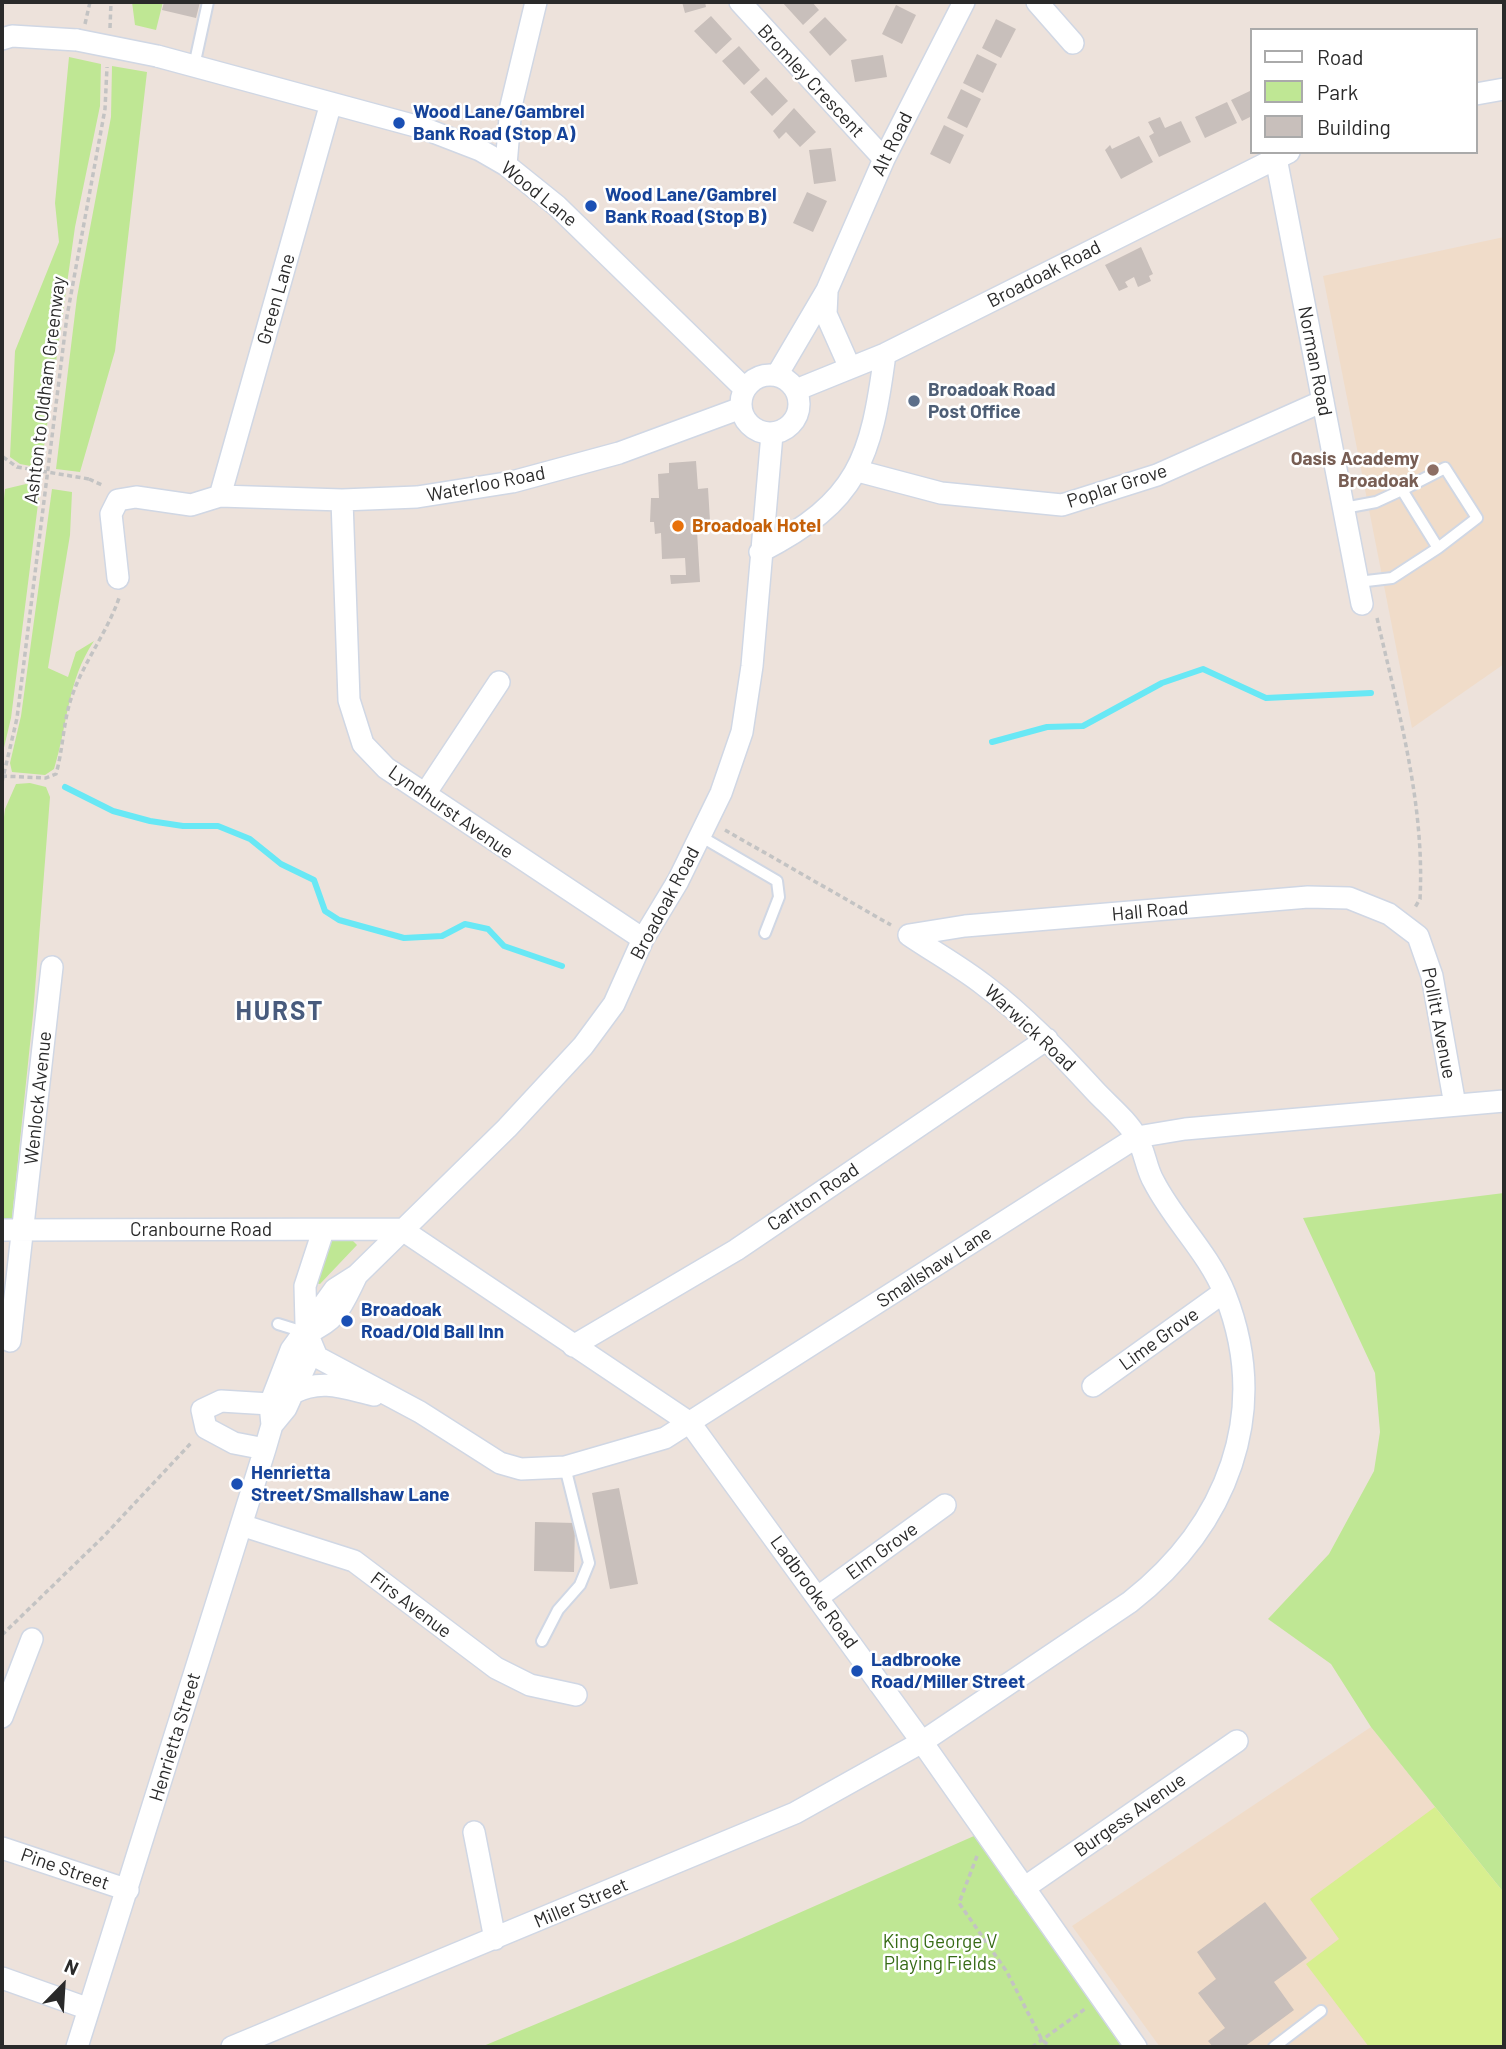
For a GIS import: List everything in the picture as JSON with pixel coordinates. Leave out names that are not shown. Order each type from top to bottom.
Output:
[{"type":"street","points":[[506,165],[511,106],[536,2]]},
{"type":"street","name":"Bromley Crescent","points":[[740,2],[884,159]]},
{"type":"street","name":"Alt Road","points":[[777,375],[827,290],[884,159],[964,2]]},
{"type":"street","points":[[1037,2],[1073,43]]},
{"type":"street","name":"Wood Lane","points":[[2,39],[12,36],[77,40],[157,56],[423,128],[480,150],[506,165],[557,206],[743,399]]},
{"type":"street","points":[[1478,94],[1504,89]]},
{"type":"street","name":"Green Lane","points":[[220,496],[331,103]]},
{"type":"street","name":"Broadoak Road","points":[[796,390],[885,354],[1283,155]]},
{"type":"street","name":"Norman Road","points":[[1283,155],[1323,401],[1362,604]]},
{"type":"street","name":"Alt Road","points":[[827,290],[826,314],[850,368]]},
{"type":"street","points":[[760,552],[813,522],[858,471],[873,427],[885,354]]},
{"type":"street","points":[[777,375],[796,390],[799,409],[790,426],[772,433],[755,430],[748,424],[743,399],[759,377],[777,375]]},
{"type":"street","name":"Waterloo Road","points":[[118,578],[111,514],[118,500],[136,497],[191,505],[220,496],[342,500],[417,497],[512,482],[619,453],[743,399]]},
{"type":"street","name":"Poplar Grove","points":[[858,471],[941,493],[1062,505],[1157,475],[1323,401]]},
{"type":"street","name":"Broadoak Road","points":[[307,1333],[316,1312],[335,1289],[356,1275],[507,1128],[583,1046],[614,1003],[643,939],[721,793],[742,732],[752,666],[772,433]]},
{"type":"street","name":"Lyndhurst Avenue","points":[[342,500],[349,700],[363,744],[386,768],[643,939]]},
{"type":"street","points":[[425,794],[499,682]]},
{"type":"street","name":"Hall Road","points":[[909,935],[965,926],[1308,897],[1349,898],[1397,920]]},
{"type":"street","name":"Pollitt Avenue","points":[[1397,920],[1419,936],[1432,976],[1455,1105]]},
{"type":"street","name":"Warwick Road","points":[[909,935],[982,983],[1047,1039],[1137,1137]]},
{"type":"street","name":"Wenlock Avenue","points":[[10,1341],[13,1229],[52,967]]},
{"type":"street","name":"Carlton Road","points":[[573,1346],[736,1250],[1047,1039]]},
{"type":"street","name":"Smallshaw Lane","points":[[307,1333],[317,1357],[397,1399],[500,1463],[521,1469],[565,1467],[665,1438],[1137,1137],[1185,1129],[1504,1101]]},
{"type":"street","name":"Miller Street","points":[[232,2047],[795,1813],[922,1742],[1130,1602],[1161,1578],[1186,1549],[1217,1498],[1239,1446],[1244,1397],[1238,1334],[1224,1292],[1189,1231],[1154,1183],[1137,1137]]},
{"type":"street","name":"Cranbourne Road","points":[[13,1229],[401,1229]]},
{"type":"street","name":"Ladbrooke Road","points":[[401,1229],[690,1423],[922,1742],[1136,2047]]},
{"type":"street","points":[[307,1333],[305,1286],[323,1231]]},
{"type":"street","name":"Lime Grove","points":[[1093,1386],[1224,1292]]},
{"type":"street","name":"Henrietta Street","points":[[77,2047],[265,1449],[291,1350],[307,1333]]},
{"type":"street","name":"Smallshaw Lane","points":[[280,1394],[309,1385],[327,1383],[397,1399]]},
{"type":"street","points":[[265,1449],[234,1443],[206,1428],[202,1410],[221,1401],[280,1394]]},
{"type":"street","name":"Elm Grove","points":[[818,1597],[946,1505]]},
{"type":"street","name":"Firs Avenue","points":[[241,1525],[354,1561],[496,1668],[530,1685],[576,1695]]},
{"type":"street","points":[[2,1717],[32,1639]]},
{"type":"street","name":"Burgess Avenue","points":[[1024,1888],[1237,1741]]},
{"type":"street","points":[[474,1832],[495,1939]]},
{"type":"street","name":"Pine Street","points":[[2,1848],[128,1890]]},
{"type":"street","points":[[2,1978],[89,2009]]},
{"type":"lane","points":[[194,66],[208,2]]},
{"type":"lane","points":[[1344,508],[1376,502],[1446,468],[1476,518],[1438,548],[1392,578],[1358,582]]},
{"type":"lane","points":[[1402,490],[1438,548]]},
{"type":"lane","points":[[704,828],[777,881],[779,897],[765,933]]},
{"type":"lane","points":[[278,1324],[307,1333]]},
{"type":"lane","points":[[542,1640],[558,1610],[580,1585],[589,1563],[565,1467]]},
{"type":"lane","points":[[1273,2047],[1321,2011]]},
{"type":"path","points":[[109,36],[111,2]]},
{"type":"path","name":"Ashton to Oldham Greenway","points":[[2,782],[17,718],[67,316],[104,110],[108,60]]},
{"type":"path","points":[[2,457],[17,467],[89,479]]},
{"type":"path","points":[[2,776],[46,778],[56,775],[69,702],[84,664],[114,613],[122,588],[118,578]]},
{"type":"path","points":[[1362,604],[1375,608],[1405,737],[1420,831],[1420,899],[1397,920]]},
{"type":"path","points":[[704,828],[909,935]]},
{"type":"path","points":[[2,1635],[104,1536],[206,1428]]},
{"type":"path","points":[[986,1835],[959,1903],[1007,1972],[1042,2040],[1051,2047]]},
{"type":"path","points":[[1032,2047],[1101,1997]]},
{"type":"shaded area","name":"Oasis Academy Broadoak","points":[[1504,237],[1504,664],[1412,728],[1323,276]]},
{"type":"shaded area","points":[[1371,1727],[1504,1893],[1504,2047],[1160,2047],[1072,1926]]},
{"type":"green space","points":[[132,2],[163,2],[156,30],[135,25]]},
{"type":"green space","points":[[69,57],[101,64],[100,106],[75,227],[41,468],[20,464],[10,457],[15,351],[59,242],[55,203]]},
{"type":"green space","points":[[112,66],[147,72],[115,351],[80,472],[56,469],[77,297],[111,117]]},
{"type":"green space","points":[[26,484],[40,488],[11,718],[2,756],[2,517],[5,489]]},
{"type":"green space","points":[[52,489],[72,492],[70,535],[48,668],[68,677],[76,652],[94,641],[73,687],[54,769],[45,775],[12,772],[10,763],[21,716]]},
{"type":"green space","points":[[30,783],[46,787],[50,797],[33,1015],[12,1218],[2,1219],[2,833],[5,809],[16,784]]},
{"type":"green space","points":[[1504,1193],[1504,1893],[1371,1727],[1331,1664],[1268,1619],[1329,1554],[1374,1471],[1380,1432],[1375,1373],[1303,1218]]},
{"type":"green space","points":[[332,1240],[353,1241],[357,1245],[320,1284],[315,1283],[327,1245]]},
{"type":"green space","points":[[1435,1807],[1504,1893],[1504,2047],[1369,2047],[1306,1964],[1339,1939],[1310,1899]]},
{"type":"green space","name":"King George V Playing Fields","points":[[974,1836],[1122,2047],[481,2047],[733,1942]]},
{"type":"building","points":[[164,2],[200,2],[196,18],[162,10]]},
{"type":"building","points":[[682,2],[705,2],[706,7],[685,13]]},
{"type":"building","points":[[782,2],[812,2],[819,10],[803,25]]},
{"type":"building","points":[[896,5],[916,15],[902,44],[882,34]]},
{"type":"building","points":[[711,16],[732,39],[716,54],[694,31]]},
{"type":"building","points":[[825,17],[847,40],[830,56],[809,32]]},
{"type":"building","points":[[996,19],[1016,29],[1001,58],[982,48]]},
{"type":"building","points":[[739,46],[760,70],[744,85],[722,61]]},
{"type":"building","points":[[977,54],[997,64],[983,93],[963,83]]},
{"type":"building","points":[[883,55],[887,77],[855,82],[851,60]]},
{"type":"building","points":[[766,77],[788,101],[772,116],[750,92]]},
{"type":"building","points":[[961,89],[981,99],[967,128],[947,118]]},
{"type":"building","points":[[1250,91],[1250,117],[1242,121],[1231,100]]},
{"type":"building","points":[[1227,102],[1237,123],[1205,138],[1195,117]]},
{"type":"building","points":[[794,108],[816,132],[800,147],[786,132],[779,139],[773,131]]},
{"type":"building","points":[[1160,117],[1165,128],[1181,121],[1191,142],[1159,157],[1149,136],[1154,133],[1148,122]]},
{"type":"building","points":[[944,125],[964,135],[950,164],[930,154]]},
{"type":"building","points":[[1139,136],[1153,162],[1121,179],[1105,150],[1110,145],[1112,149]]},
{"type":"building","points":[[831,148],[836,181],[814,184],[809,150]]},
{"type":"building","points":[[807,192],[827,201],[813,232],[793,223]]},
{"type":"building","points":[[1141,247],[1153,274],[1149,276],[1151,281],[1138,287],[1134,277],[1125,282],[1128,287],[1119,291],[1105,265]]},
{"type":"building","name":"Broadoak Hotel","points":[[696,461],[698,489],[708,488],[710,521],[702,522],[702,531],[697,531],[700,582],[671,584],[670,575],[686,575],[685,558],[662,559],[661,533],[655,534],[654,522],[650,522],[651,498],[659,498],[658,474],[669,473],[669,463]]},
{"type":"building","points":[[619,1488],[638,1584],[610,1589],[592,1493]]},
{"type":"building","points":[[535,1522],[575,1523],[574,1572],[534,1571]]},
{"type":"building","points":[[1265,1902],[1307,1958],[1274,1982],[1294,2010],[1244,2047],[1213,2047],[1208,2041],[1225,2028],[1198,1993],[1216,1979],[1197,1952]]},
{"type":"waterway","points":[[992,742],[1047,727],[1083,726],[1162,683],[1203,669],[1266,698],[1371,693]]},
{"type":"waterway","points":[[65,787],[113,811],[183,826],[218,826],[250,839],[281,864],[314,880],[325,911],[339,920],[404,938],[442,936],[465,924],[488,929],[504,946],[562,966]]},
{"type":"place","name":"Wood Lane/Gambrel Bank Road (Stop A)","points":[[399,123]]},
{"type":"place","name":"Wood Lane/Gambrel Bank Road (Stop B)","points":[[591,206]]},
{"type":"place","name":"Broadoak Road Post Office","points":[[914,401]]},
{"type":"place","name":"Oasis Academy Broadoak","points":[[1433,470]]},
{"type":"place","name":"Broadoak Hotel","points":[[678,526]]},
{"type":"place","name":"Broadoak Road/Old Ball Inn","points":[[347,1321]]},
{"type":"place","name":"Henrietta Street/Smallshaw Lane","points":[[237,1484]]},
{"type":"place","name":"Ladbrooke Road/Miller Street","points":[[857,1671]]},
{"type":"district","name":"HURST","points":[[280,1011]]}]
